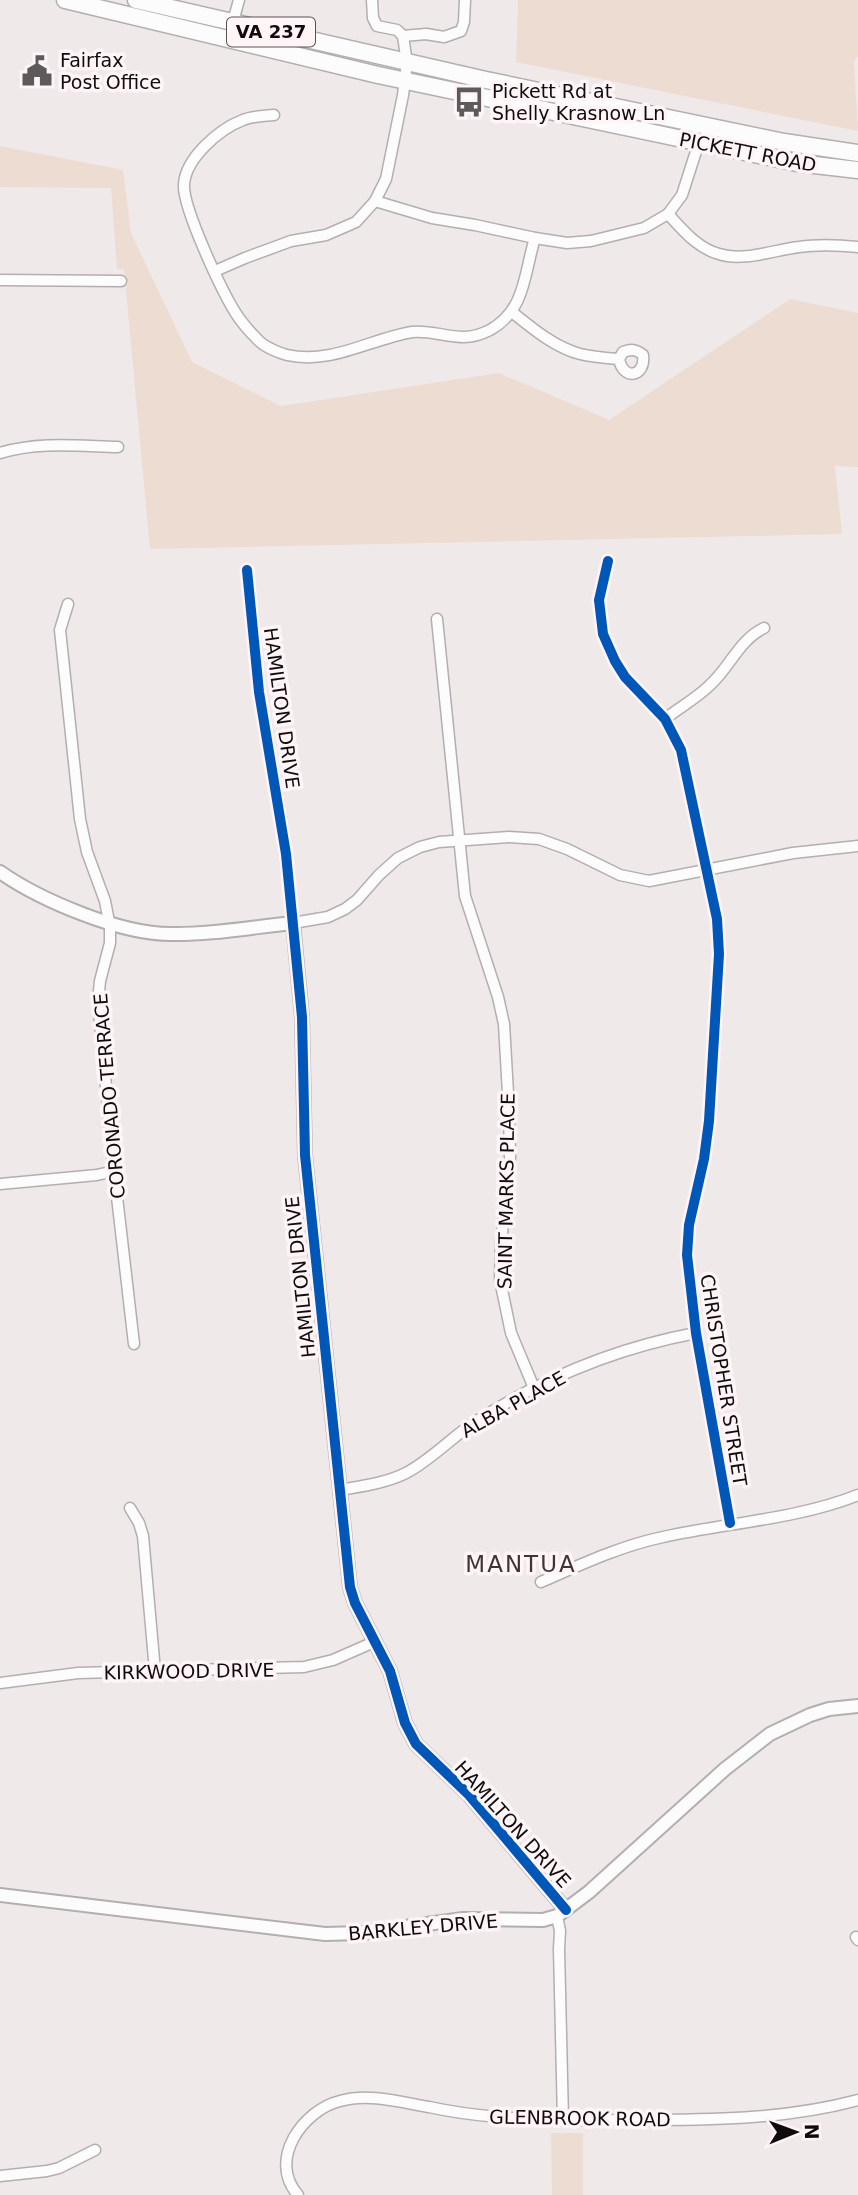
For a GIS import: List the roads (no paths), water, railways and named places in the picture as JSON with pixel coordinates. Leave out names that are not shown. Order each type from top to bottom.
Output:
[{"type":"main road","name":"PICKETT ROAD","points":[[65,0],[405,81],[797,163],[858,170]]},
{"type":"main road","name":"PICKETT ROAD","points":[[136,0],[407,63],[784,142],[858,153]]},
{"type":"street","points":[[229,40],[239,0]]},
{"type":"street","points":[[215,271],[291,241],[326,235],[356,222],[375,201],[386,179],[407,63],[403,36],[397,30],[377,26],[373,18],[372,0]]},
{"type":"street","points":[[403,36],[426,34],[444,37],[461,31],[465,0]]},
{"type":"street","points":[[274,115],[244,119],[226,129],[208,143],[193,161],[184,184],[188,212],[236,314],[261,343],[286,355],[312,358],[327,356],[413,332],[473,336],[500,324],[512,312],[521,295],[535,238]]},
{"type":"street","points":[[375,201],[432,218],[535,238],[567,243],[591,241],[644,228],[668,214],[682,195],[703,125]]},
{"type":"street","points":[[668,214],[688,236],[719,255],[736,257],[800,246],[836,244],[858,247]]},
{"type":"street","points":[[0,280],[121,281]]},
{"type":"street","points":[[512,312],[548,338],[577,353],[619,359]]},
{"type":"street","points":[[0,453],[44,445],[118,447]]},
{"type":"street","name":"CHRISTOPHER STREET","points":[[608,561],[599,600],[606,643],[625,677],[665,719],[684,759],[717,919],[719,954],[708,1138],[692,1203],[688,1236],[688,1274],[730,1523]]},
{"type":"street","name":"HAMILTON DRIVE","points":[[247,570],[259,692],[281,818],[293,923],[302,1017],[305,1155],[350,1587],[390,1671],[405,1723],[416,1744],[470,1795],[562,1913],[559,1949],[563,2120]]},
{"type":"street","name":"CORONADO TERRACE","points":[[68,604],[60,630],[80,819],[87,852],[105,901],[109,922],[110,943],[98,1000],[134,1344]]},
{"type":"street","name":"SAINT MARKS PLACE","points":[[437,619],[465,896],[498,997],[504,1024],[510,1158],[500,1242],[500,1280],[510,1333],[534,1388]]},
{"type":"street","points":[[665,719],[711,684],[742,644],[764,628]]},
{"type":"street","points":[[0,872],[43,897],[109,922],[141,931],[168,934],[293,923],[328,917],[357,900],[388,866],[409,852],[432,844],[509,837],[539,839],[635,880],[661,880],[793,853],[858,846]]},
{"type":"street","points":[[0,1184],[114,1171]]},
{"type":"street","name":"ALBA PLACE","points":[[340,1490],[375,1484],[405,1474],[474,1423],[534,1388],[623,1350],[696,1333]]},
{"type":"street","points":[[541,1582],[634,1545],[730,1523],[821,1507],[858,1495]]},
{"type":"street","points":[[130,1508],[144,1536],[155,1671]]},
{"type":"street","name":"KIRKWOOD DRIVE","points":[[0,1684],[52,1675],[304,1667],[333,1660],[374,1642]]},
{"type":"street","points":[[562,1913],[725,1769],[770,1734],[810,1714],[858,1706]]},
{"type":"street","name":"BARKLEY DRIVE","points":[[0,1895],[325,1934],[362,1933],[463,1919],[542,1920],[562,1913]]},
{"type":"street","name":"GLENBROOK ROAD","points":[[298,2195],[290,2182],[287,2167],[293,2139],[308,2117],[319,2109],[340,2101],[376,2098],[471,2115],[537,2120],[705,2120],[808,2112],[858,2100]]},
{"type":"street","points":[[0,2176],[59,2168],[95,2150]]},
{"type":"place","name":"Fairfax Post Office","points":[[37,71]]},
{"type":"place","name":"Pickett Rd at Shelly Krasnow Ln","points":[[469,102]]},
{"type":"district","name":"MANTUA","points":[[521,1564]]}]
